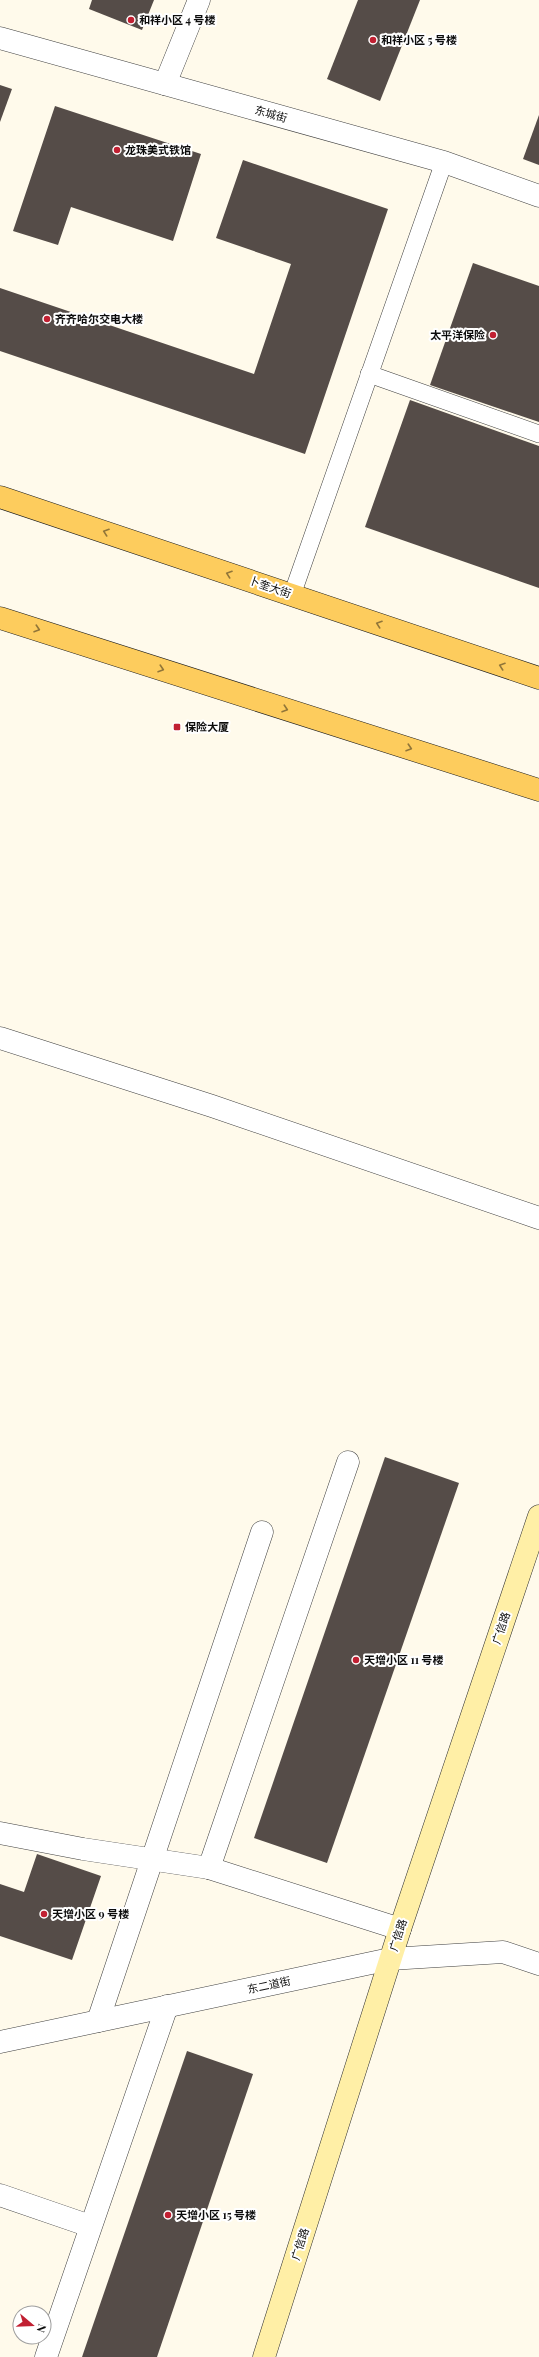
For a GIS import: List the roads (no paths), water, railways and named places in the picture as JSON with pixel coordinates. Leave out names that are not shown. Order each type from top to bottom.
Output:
[{"type":"main road","name":"卜奎大街","points":[[0,497],[539,678]]},
{"type":"main road","points":[[0,618],[539,790]]},
{"type":"main road","name":"广信路","points":[[264,2357],[390,1958],[539,1516]]},
{"type":"street","points":[[165,84],[199,0]]},
{"type":"street","name":"东城街","points":[[0,38],[444,162],[539,196]]},
{"type":"street","points":[[0,1038],[212,1106],[539,1218]]},
{"type":"street","points":[[209,1868],[348,1462]]},
{"type":"street","points":[[98,2021],[262,1532]]},
{"type":"street","points":[[0,1833],[209,1868],[400,1929]]},
{"type":"street","name":"东二道街","points":[[0,2042],[390,1958],[503,1952],[539,1964]]},
{"type":"street","points":[[46,2357],[167,2006]]},
{"type":"street","points":[[0,2196],[90,2226]]},
{"type":"lane","points":[[292,595],[444,162]]},
{"type":"lane","points":[[369,374],[539,434]]},
{"type":"place","name":"和祥小区 4 号楼","points":[[131,20]]},
{"type":"place","name":"和祥小区 5 号楼","points":[[373,40]]},
{"type":"place","name":"龙珠美式铁馆","points":[[117,150]]},
{"type":"place","name":"齐齐哈尔交电大楼","points":[[47,319]]},
{"type":"place","name":"太平洋保险","points":[[493,335]]},
{"type":"place","name":"保险大厦","points":[[177,727]]},
{"type":"place","name":"天增小区 11 号楼","points":[[356,1660]]},
{"type":"place","name":"天增小区 9 号楼","points":[[44,1914]]},
{"type":"place","name":"天增小区 15 号楼","points":[[168,2215]]}]
